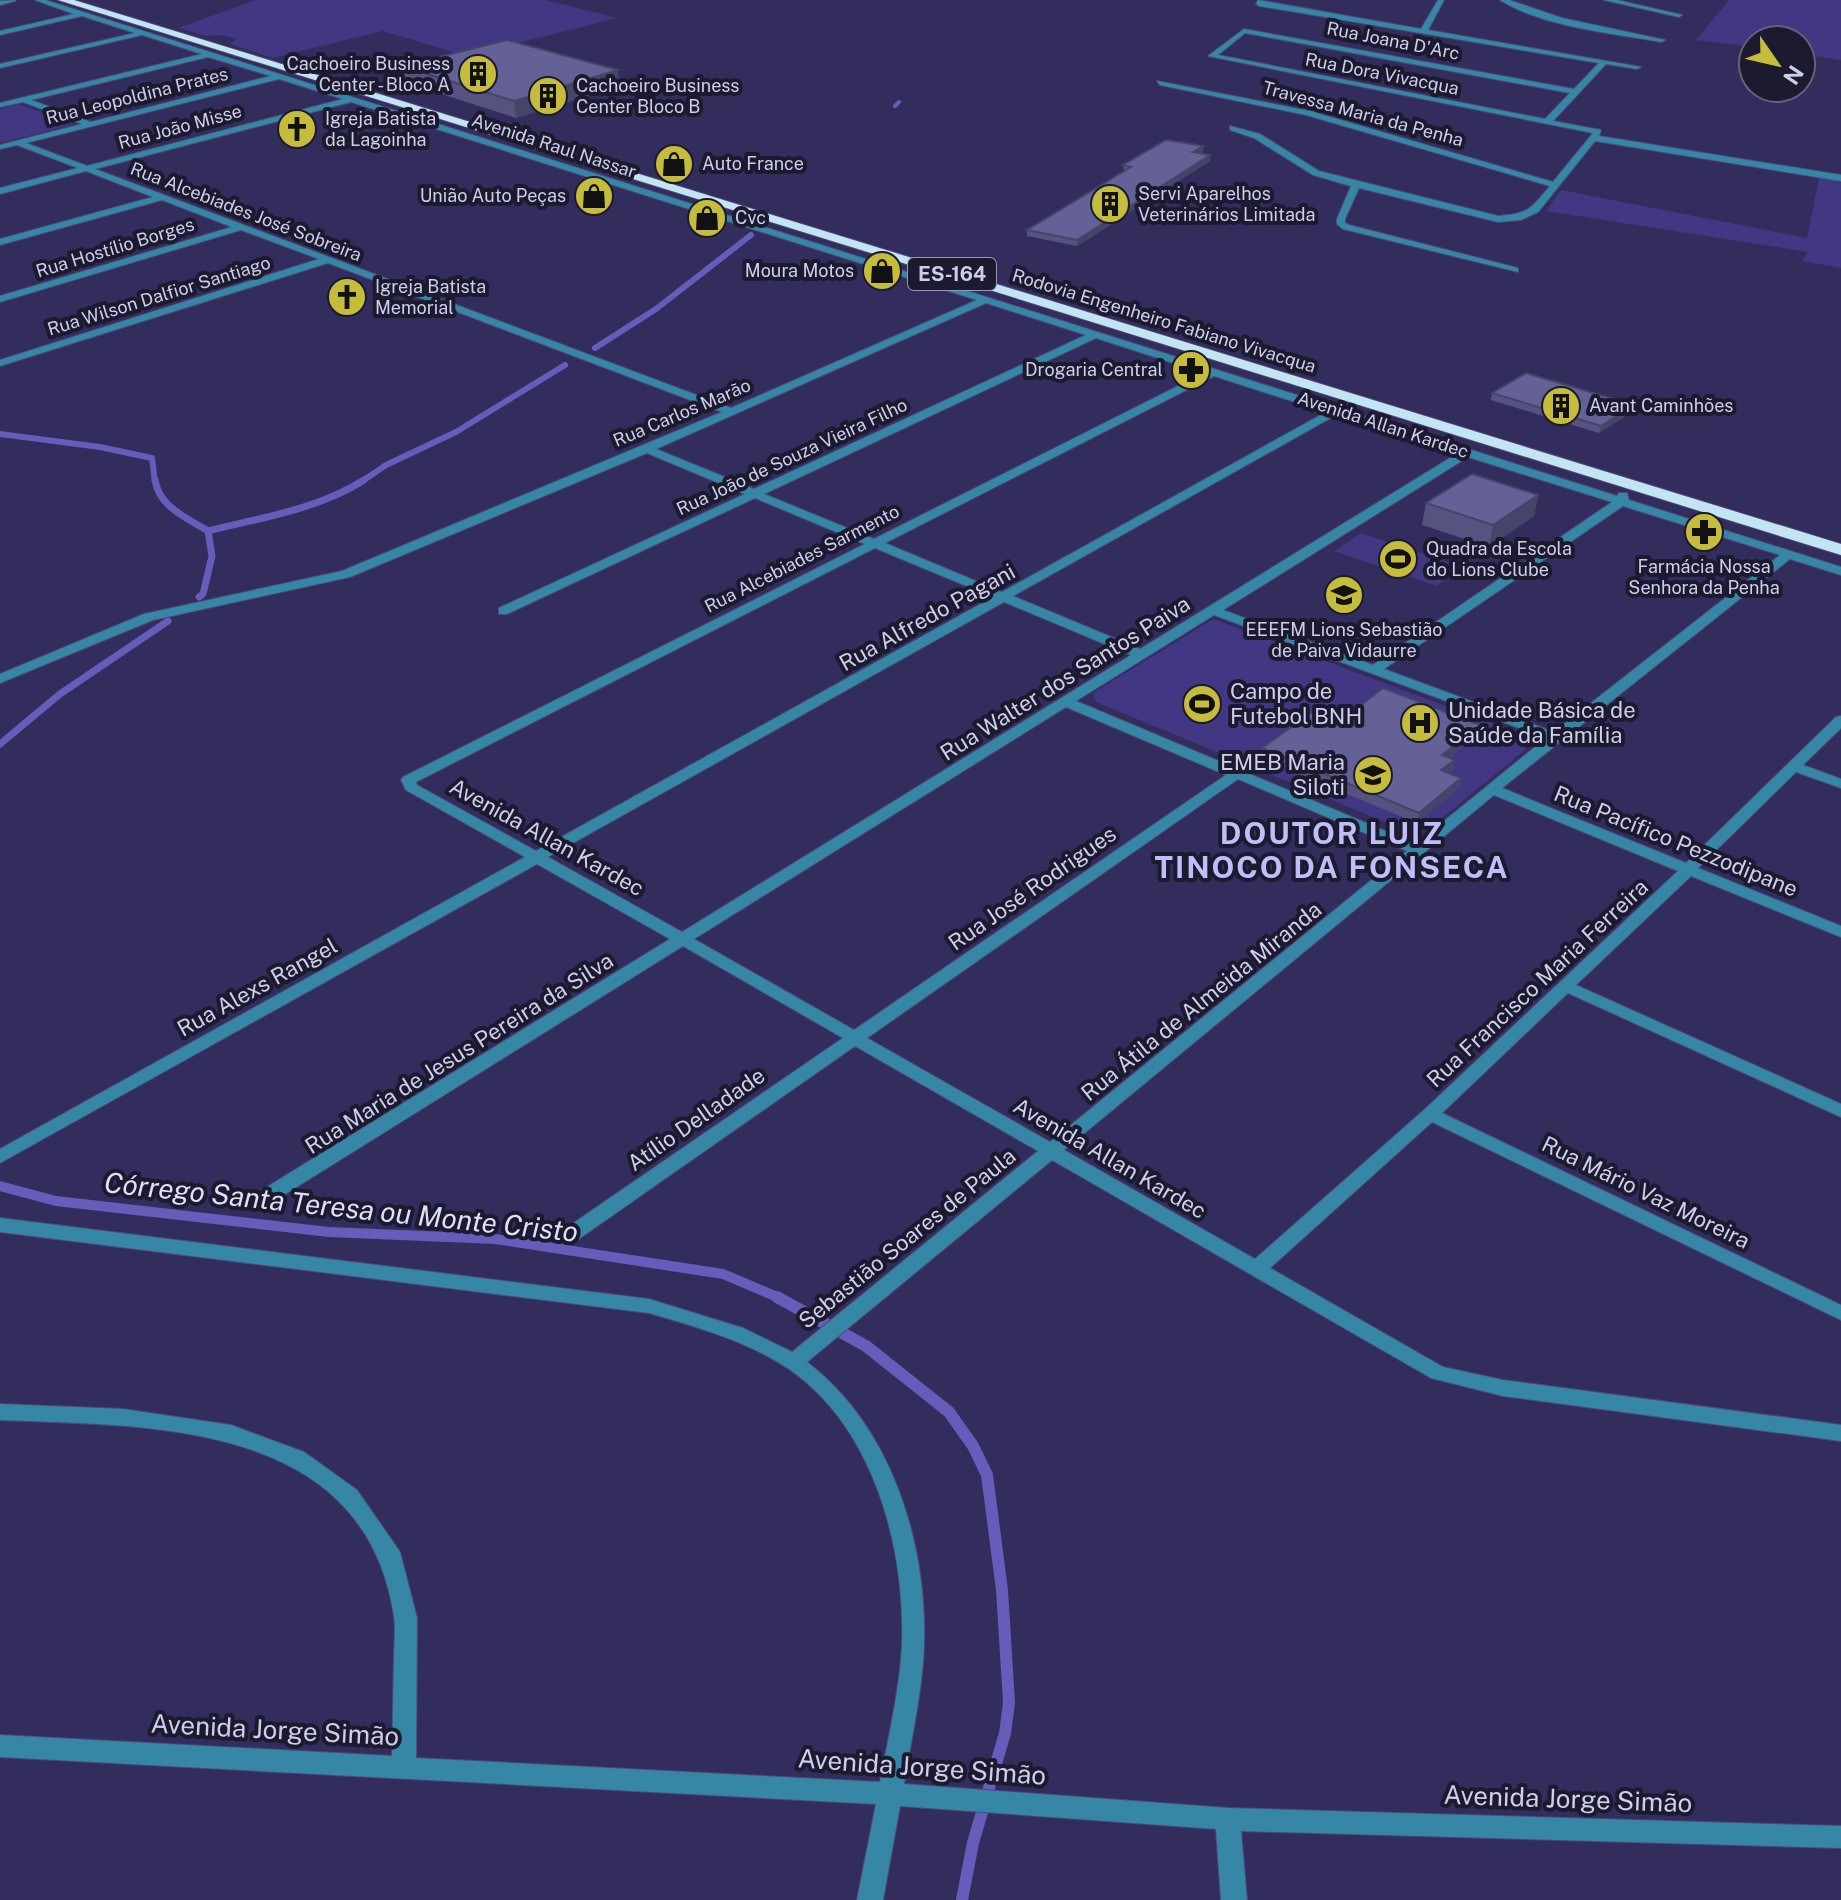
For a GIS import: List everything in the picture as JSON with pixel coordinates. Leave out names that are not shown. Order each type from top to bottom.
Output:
[{"type":"highway","name":"Rodovia Engenheiro Fabiano Vivacqua","points":[[63,0],[1841,550]]},
{"type":"highway","points":[[919,264],[924,280]]},
{"type":"street","points":[[0,3],[13,0]]},
{"type":"street","name":"Avenida Raul Nassar","points":[[38,0],[924,280]]},
{"type":"street","points":[[1261,0],[1259,4],[1637,67]]},
{"type":"street","points":[[1423,32],[1441,0]]},
{"type":"street","points":[[1503,0],[1534,13],[1576,24],[1661,40]]},
{"type":"street","points":[[1607,0],[1679,15]]},
{"type":"street","points":[[1320,14],[1326,7]]},
{"type":"street","points":[[0,33],[83,14]]},
{"type":"street","points":[[0,66],[160,29]]},
{"type":"street","name":"Rua Joana D'Arc","points":[[1212,56],[1244,31],[1576,92]]},
{"type":"street","points":[[0,105],[228,50]]},
{"type":"street","name":"Rua Dora Vivacqua","points":[[1212,56],[1598,132],[1593,138]]},
{"type":"street","points":[[1547,122],[1603,63]]},
{"type":"street","name":"Rua Leopoldina Prates","points":[[0,147],[281,76]]},
{"type":"street","name":"Travessa Maria da Penha","points":[[1160,83],[1307,113],[1555,185]]},
{"type":"street","name":"Rua João Misse","points":[[0,191],[369,94]]},
{"type":"street","points":[[24,100],[91,125]]},
{"type":"street","points":[[1233,128],[1257,136],[1316,173],[1486,218],[1510,219],[1535,210],[1593,138],[1841,178]]},
{"type":"street","name":"Rua Alcebiades José Sobreira","points":[[19,143],[732,412]]},
{"type":"street","points":[[622,185],[638,178]]},
{"type":"street","points":[[1356,185],[1341,219],[1341,224],[1346,227],[1515,270]]},
{"type":"street","points":[[0,242],[162,197]]},
{"type":"street","name":"Rua Hostílio Borges","points":[[0,299],[240,227]]},
{"type":"street","name":"Rua Wilson Dalfior Santiago","points":[[0,363],[327,260]]},
{"type":"street","name":"Avenida Allan Kardec","points":[[924,280],[1841,571]]},
{"type":"street","name":"Rua Carlos Marão","points":[[0,679],[149,617],[346,574],[647,449],[986,300]]},
{"type":"street","name":"Rua João de Souza Vieira Filho","points":[[503,611],[1095,335]]},
{"type":"street","name":"Rua Alcebiades Sarmento","points":[[408,780],[872,542],[1214,372]]},
{"type":"street","name":"Rua Alfredo Pagani","points":[[535,856],[1337,410]]},
{"type":"street","points":[[647,449],[1143,655]]},
{"type":"street","name":"Rua Walter dos Santos Paiva","points":[[684,940],[1468,452]]},
{"type":"street","points":[[1374,670],[1623,500],[1623,482]]},
{"type":"street","name":"Rua Átila de Almeida Miranda","points":[[1052,1151],[1556,737],[1789,554]]},
{"type":"street","points":[[1215,611],[1556,737]]},
{"type":"street","points":[[1068,703],[1420,851]]},
{"type":"street","name":"Rua Francisco Maria Ferreira","points":[[1256,1269],[1430,1114],[1688,870],[1841,720]]},
{"type":"street","points":[[1793,766],[1841,784]]},
{"type":"street","name":"Rua José Rodrigues","points":[[853,1039],[1236,774]]},
{"type":"street","name":"Avenida Allan Kardec","points":[[408,780],[422,796],[684,940],[1438,1373],[1467,1381],[1841,1433]]},
{"type":"street","name":"Rua Pacífico Pezzodipane","points":[[1494,790],[1841,932]]},
{"type":"street","name":"Rua Alexs Rangel","points":[[0,1157],[535,856]]},
{"type":"street","name":"Rua Maria de Jesus Pereira da Silva","points":[[256,1203],[684,940]]},
{"type":"street","points":[[1566,986],[1841,1111]]},
{"type":"street","name":"Atílio Delladade","points":[[566,1238],[853,1039]]},
{"type":"street","name":"Rua Mário Vaz Moreira","points":[[1430,1114],[1841,1313]]},
{"type":"street","name":"Sebastião Soares de Paula","points":[[792,1363],[1052,1151]]},
{"type":"street","points":[[0,1225],[649,1306],[734,1334],[792,1363],[835,1399],[881,1468],[904,1545],[913,1640],[892,1794],[870,1900]]},
{"type":"street","points":[[0,1412],[123,1417],[231,1433],[297,1458],[349,1496],[389,1552],[406,1618],[404,1767]]},
{"type":"street","name":"Avenida Jorge Simão","points":[[0,1746],[892,1794],[1228,1819],[1841,1837]]},
{"type":"street","points":[[1228,1819],[1234,1900]]},
{"type":"shaded area","points":[[256,0],[545,0],[617,18],[466,56],[383,31],[273,58],[230,44],[237,39],[222,35],[206,36],[178,28]]},
{"type":"shaded area","points":[[1729,0],[1841,0],[1841,60],[1817,56],[1817,24],[1737,24],[1737,45],[1696,40]]},
{"type":"shaded area","points":[[18,104],[75,124],[0,143],[0,109]]},
{"type":"shaded area","points":[[1819,178],[1841,182],[1841,268],[1802,261],[1808,252],[1546,211],[1561,190],[1807,238]]},
{"type":"shaded area","name":"Quadra da Escola do Lions Clube","points":[[1361,533],[1463,567],[1436,586],[1334,551]]},
{"type":"shaded area","points":[[1213,619],[1510,730],[1522,737],[1525,750],[1430,828],[1409,832],[1096,702],[1093,693]]},
{"type":"building","points":[[507,40],[618,70],[514,101],[402,66]]},
{"type":"building","name":"Servi Aparelhos Veterinários Limitada","points":[[1166,140],[1204,146],[1193,152],[1210,155],[1077,240],[1027,230],[1131,167],[1123,165]]},
{"type":"building","name":"Avant Caminhões","points":[[1526,373],[1634,405],[1601,426],[1492,393]]},
{"type":"building","points":[[1472,474],[1538,495],[1493,525],[1426,503]]},
{"type":"building","points":[[1383,688],[1480,725],[1442,755],[1455,760],[1441,770],[1461,778],[1419,813],[1262,748],[1319,707],[1345,717]]},
{"type":"waterway","points":[[895,106],[899,102]]},
{"type":"waterway","points":[[595,348],[656,309],[751,235]]},
{"type":"waterway","points":[[364,480],[386,465],[456,432],[565,365]]},
{"type":"waterway","name":"Córrego Santa Teresa ou Monte Cristo","points":[[0,434],[100,447],[152,458],[155,482]]},
{"type":"waterway","name":"Córrego Santa Teresa ou Monte Cristo","points":[[155,480],[168,505],[208,531]]},
{"type":"waterway","points":[[208,531],[309,505],[364,480]]},
{"type":"waterway","name":"Córrego Santa Teresa ou Monte Cristo","points":[[199,597],[203,594],[212,556],[208,531]]},
{"type":"waterway","name":"Córrego Santa Teresa ou Monte Cristo","points":[[0,744],[60,694],[168,621]]},
{"type":"waterway","name":"Córrego Santa Teresa ou Monte Cristo","points":[[0,1186],[56,1201],[329,1232],[495,1239],[723,1274],[782,1299]]},
{"type":"waterway","name":"Córrego Santa Teresa ou Monte Cristo","points":[[777,1297],[866,1346],[949,1412],[973,1446],[987,1475],[1002,1590],[1009,1703],[1005,1733],[973,1843],[962,1900]]},
{"type":"place","name":"Cachoeiro Business Center - Bloco A","points":[[478,74]]},
{"type":"place","name":"Cachoeiro Business Center Bloco B","points":[[548,96]]},
{"type":"place","name":"Igreja Batista da Lagoinha","points":[[297,129]]},
{"type":"place","name":"Auto France","points":[[674,164]]},
{"type":"place","name":"União Auto Peças","points":[[594,196]]},
{"type":"place","name":"Servi Aparelhos Veterinários Limitada","points":[[1110,204]]},
{"type":"place","name":"Cvc","points":[[707,218]]},
{"type":"place","name":"Moura Motos","points":[[882,271]]},
{"type":"place","name":"Igreja Batista Memorial","points":[[347,297]]},
{"type":"place","name":"Drogaria Central","points":[[1191,370]]},
{"type":"place","name":"Avant Caminhões","points":[[1561,406]]},
{"type":"place","name":"Farmácia Nossa Senhora da Penha","points":[[1704,532]]},
{"type":"place","name":"Quadra da Escola do Lions Clube","points":[[1398,559]]},
{"type":"place","name":"EEEFM Lions Sebastião de Paiva Vidaurre","points":[[1344,595]]},
{"type":"place","name":"Campo de Futebol BNH","points":[[1202,704]]},
{"type":"place","name":"Unidade Básica de Saúde da Família","points":[[1420,723]]},
{"type":"place","name":"EMEB Maria Siloti","points":[[1373,775]]},
{"type":"district","name":"DOUTOR LUIZ TINOCO DA FONSECA","points":[[1332,851]]}]
